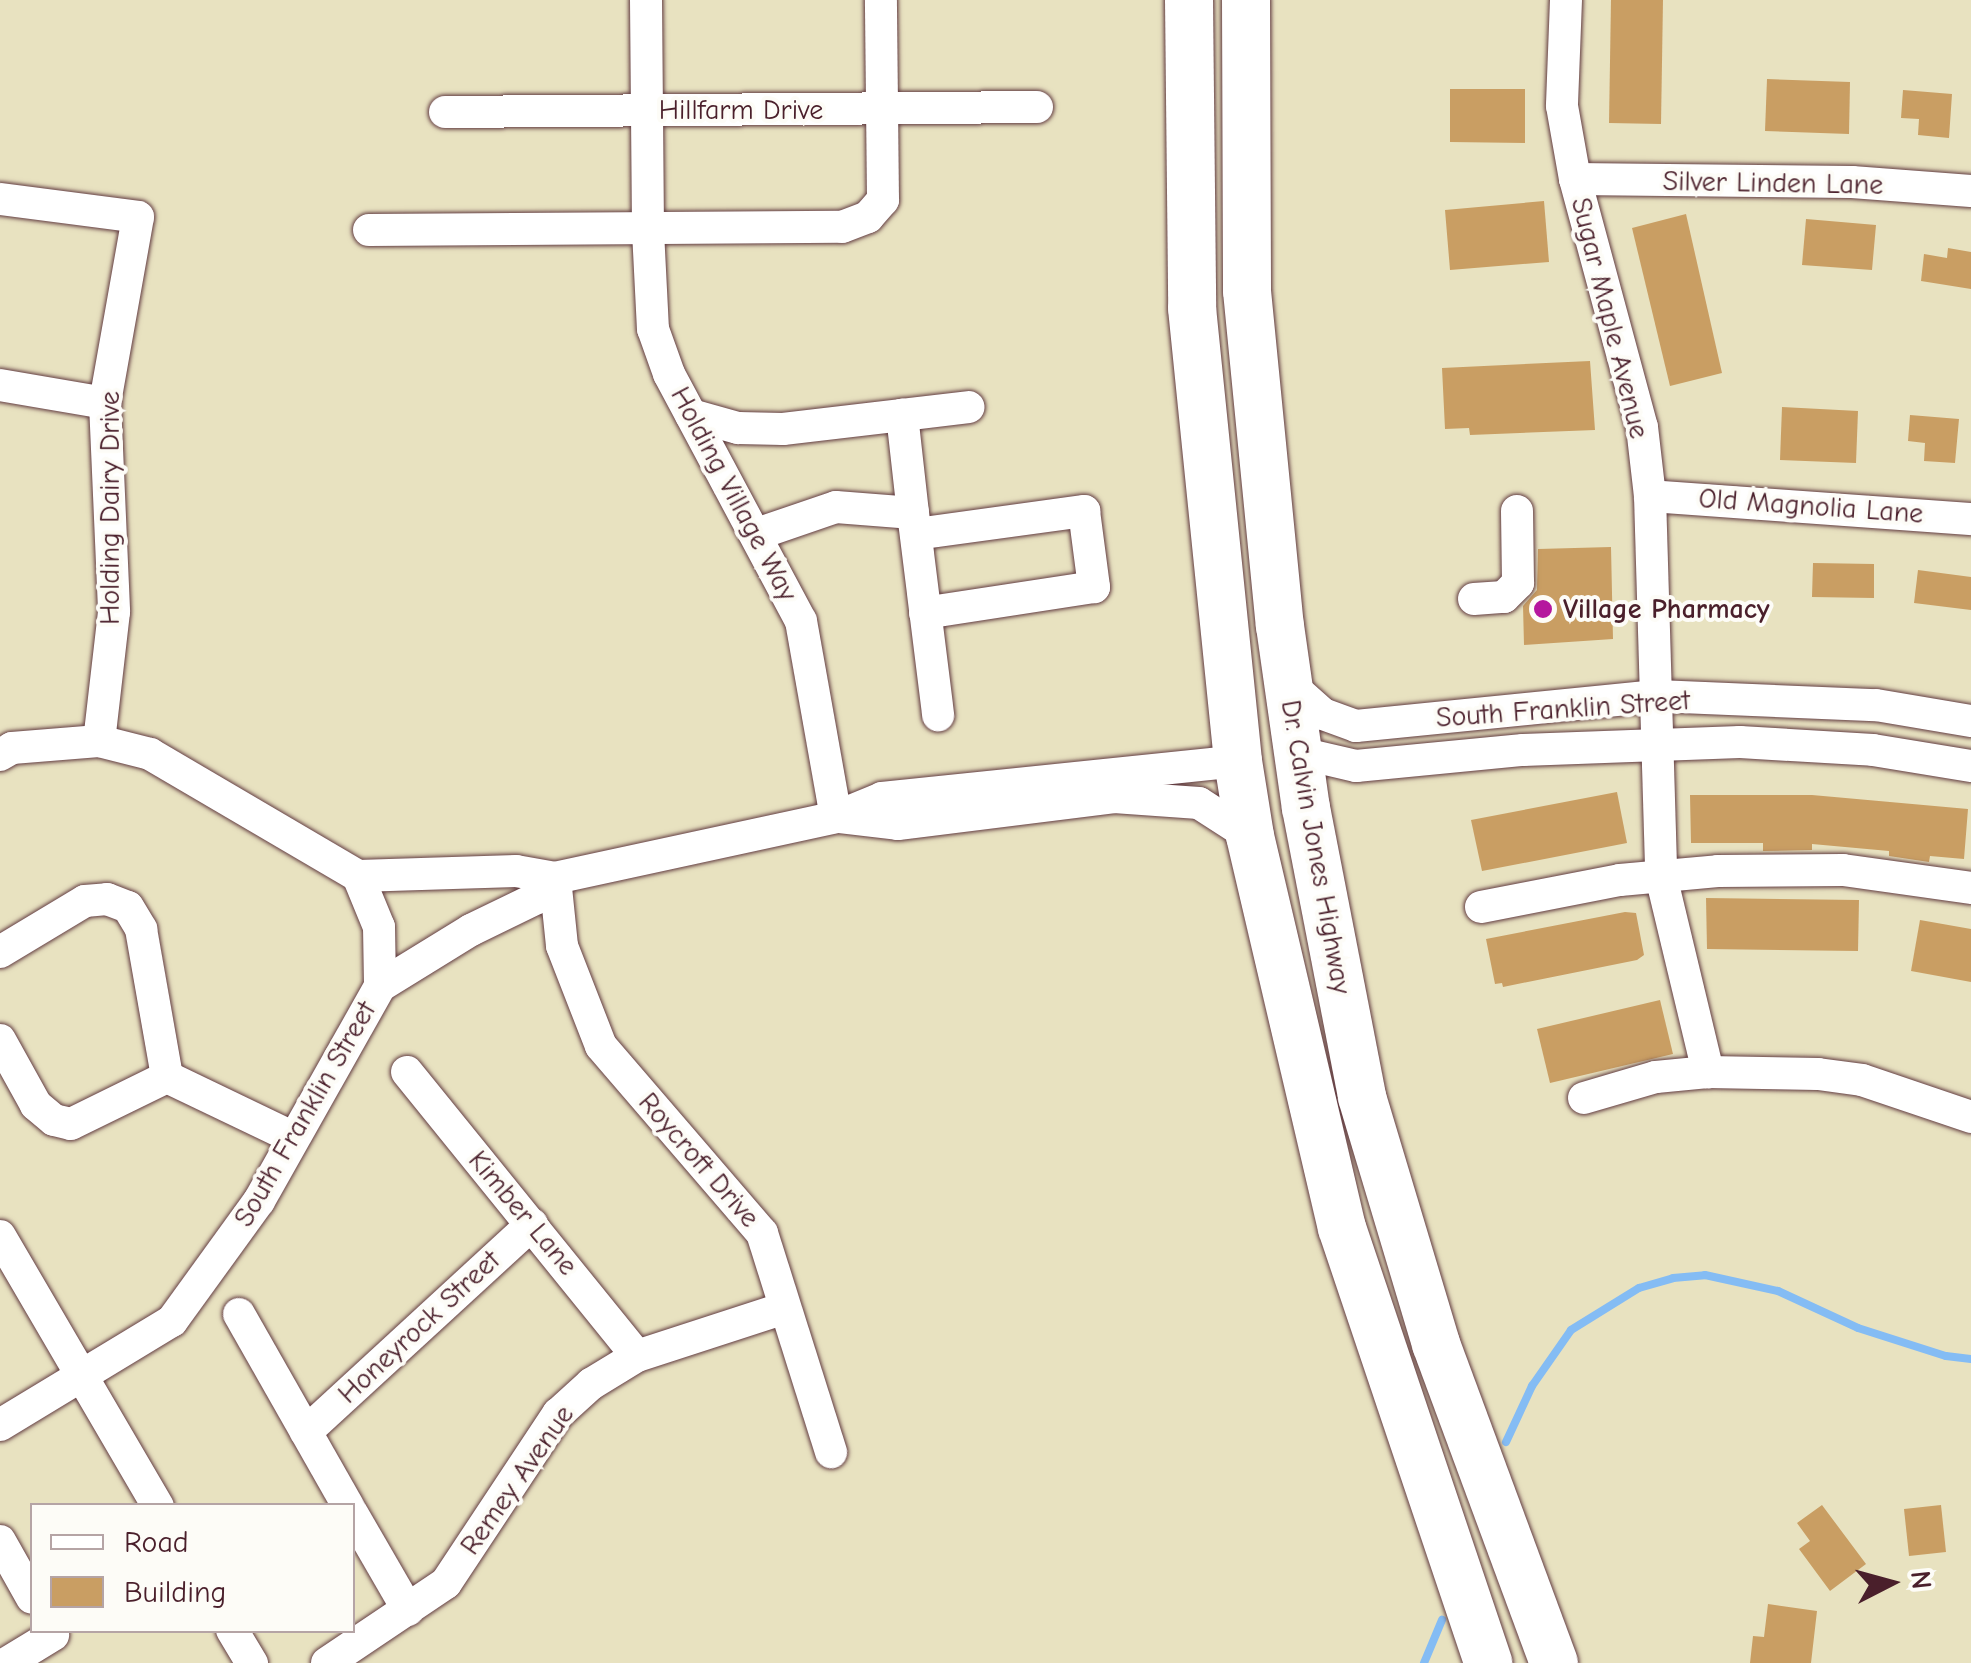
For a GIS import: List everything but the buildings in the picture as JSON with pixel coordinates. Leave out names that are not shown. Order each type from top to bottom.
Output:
[{"type":"highway","name":"Dr. Calvin Jones Highway","points":[[1189,0],[1192,308],[1238,761],[1250,836],[1342,1228],[1488,1663]]},
{"type":"highway","points":[[1226,0],[1230,244],[1247,291]]},
{"type":"highway","name":"Dr. Calvin Jones Highway","points":[[1246,0],[1247,291],[1296,752],[1354,1058],[1436,1344],[1554,1663]]},
{"type":"highway","points":[[1210,491],[1236,510],[1256,656],[1274,720],[1296,752]]},
{"type":"highway","points":[[1238,761],[1267,796],[1285,838],[1320,995],[1354,1058]]},
{"type":"highway","points":[[1428,1484],[1462,1533],[1520,1663]]},
{"type":"street","name":"Holding Village Way","points":[[646,0],[653,329],[669,374],[801,622],[836,817]]},
{"type":"street","points":[[369,230],[842,228],[868,218],[883,200],[881,0]]},
{"type":"street","name":"Sugar Maple Avenue","points":[[1566,0],[1562,106],[1575,179],[1642,427],[1650,496],[1661,876],[1708,1072]]},
{"type":"street","name":"Hillfarm Drive","points":[[445,112],[1037,107]]},
{"type":"street","name":"Silver Linden Lane","points":[[1575,179],[1852,182],[1971,191]]},
{"type":"street","name":"Holding Dairy Drive","points":[[0,200],[138,217],[105,403],[114,612],[99,741]]},
{"type":"street","points":[[0,385],[105,403]]},
{"type":"street","points":[[691,415],[738,428],[783,429],[969,407]]},
{"type":"street","points":[[902,414],[938,715]]},
{"type":"street","points":[[714,458],[738,428]]},
{"type":"street","name":"Old Magnolia Lane","points":[[1650,496],[1971,519]]},
{"type":"street","points":[[757,534],[836,508],[915,524],[1084,511],[1094,587],[925,613]]},
{"type":"street","points":[[1474,598],[1504,597],[1518,583],[1517,511]]},
{"type":"street","name":"South Franklin Street","points":[[1287,682],[1323,714],[1356,726],[1657,696],[1876,705],[1971,720]]},
{"type":"street","points":[[0,755],[12,748],[99,741],[150,754],[358,876]]},
{"type":"street","name":"South Franklin Street","points":[[1296,752],[1356,766],[1656,742],[1873,750],[1971,766]]},
{"type":"street","name":"South Franklin Street","points":[[380,986],[378,927],[358,876],[516,870],[555,878],[836,817],[882,798],[1238,761]]},
{"type":"street","name":"South Franklin Street","points":[[836,817],[898,824],[1114,797],[1199,802],[1250,836]]},
{"type":"street","points":[[1481,907],[1563,889],[1661,876],[1844,870],[1971,888]]},
{"type":"street","name":"South Franklin Street","points":[[0,1426],[172,1321],[259,1201],[380,986],[471,930],[538,898],[555,878]]},
{"type":"street","name":"Roycroft Drive","points":[[555,878],[562,946],[601,1046],[762,1232],[782,1308],[831,1452]]},
{"type":"street","points":[[0,952],[86,901],[107,899],[128,907],[141,929],[167,1077]]},
{"type":"street","points":[[0,1040],[10,1082],[54,1120],[71,1124],[167,1077]]},
{"type":"street","name":"Kimber Lane","points":[[407,1072],[636,1356]]},
{"type":"street","points":[[1584,1098],[1656,1077],[1708,1072],[1818,1074],[1862,1080],[1971,1117]]},
{"type":"street","points":[[167,1077],[292,1137]]},
{"type":"street","name":"Honeyrock Street","points":[[306,1432],[532,1224]]},
{"type":"street","points":[[0,1236],[156,1503]]},
{"type":"street","name":"Remey Avenue","points":[[327,1663],[446,1582],[558,1414],[591,1384],[636,1356],[782,1308]]},
{"type":"street","points":[[238,1314],[346,1503]]},
{"type":"street","points":[[355,1518],[408,1610]]},
{"type":"street","points":[[0,1541],[30,1594]]},
{"type":"street","points":[[234,1633],[252,1663]]},
{"type":"street","points":[[7,1663],[58,1643]]},
{"type":"waterway","points":[[1506,1442],[1532,1386],[1571,1330],[1639,1288],[1673,1278],[1705,1275],[1778,1291],[1858,1328],[1946,1356],[1971,1359]]},
{"type":"waterway","points":[[1424,1663],[1442,1620]]},
{"type":"place","name":"Village Pharmacy","points":[[1543,609]]}]
